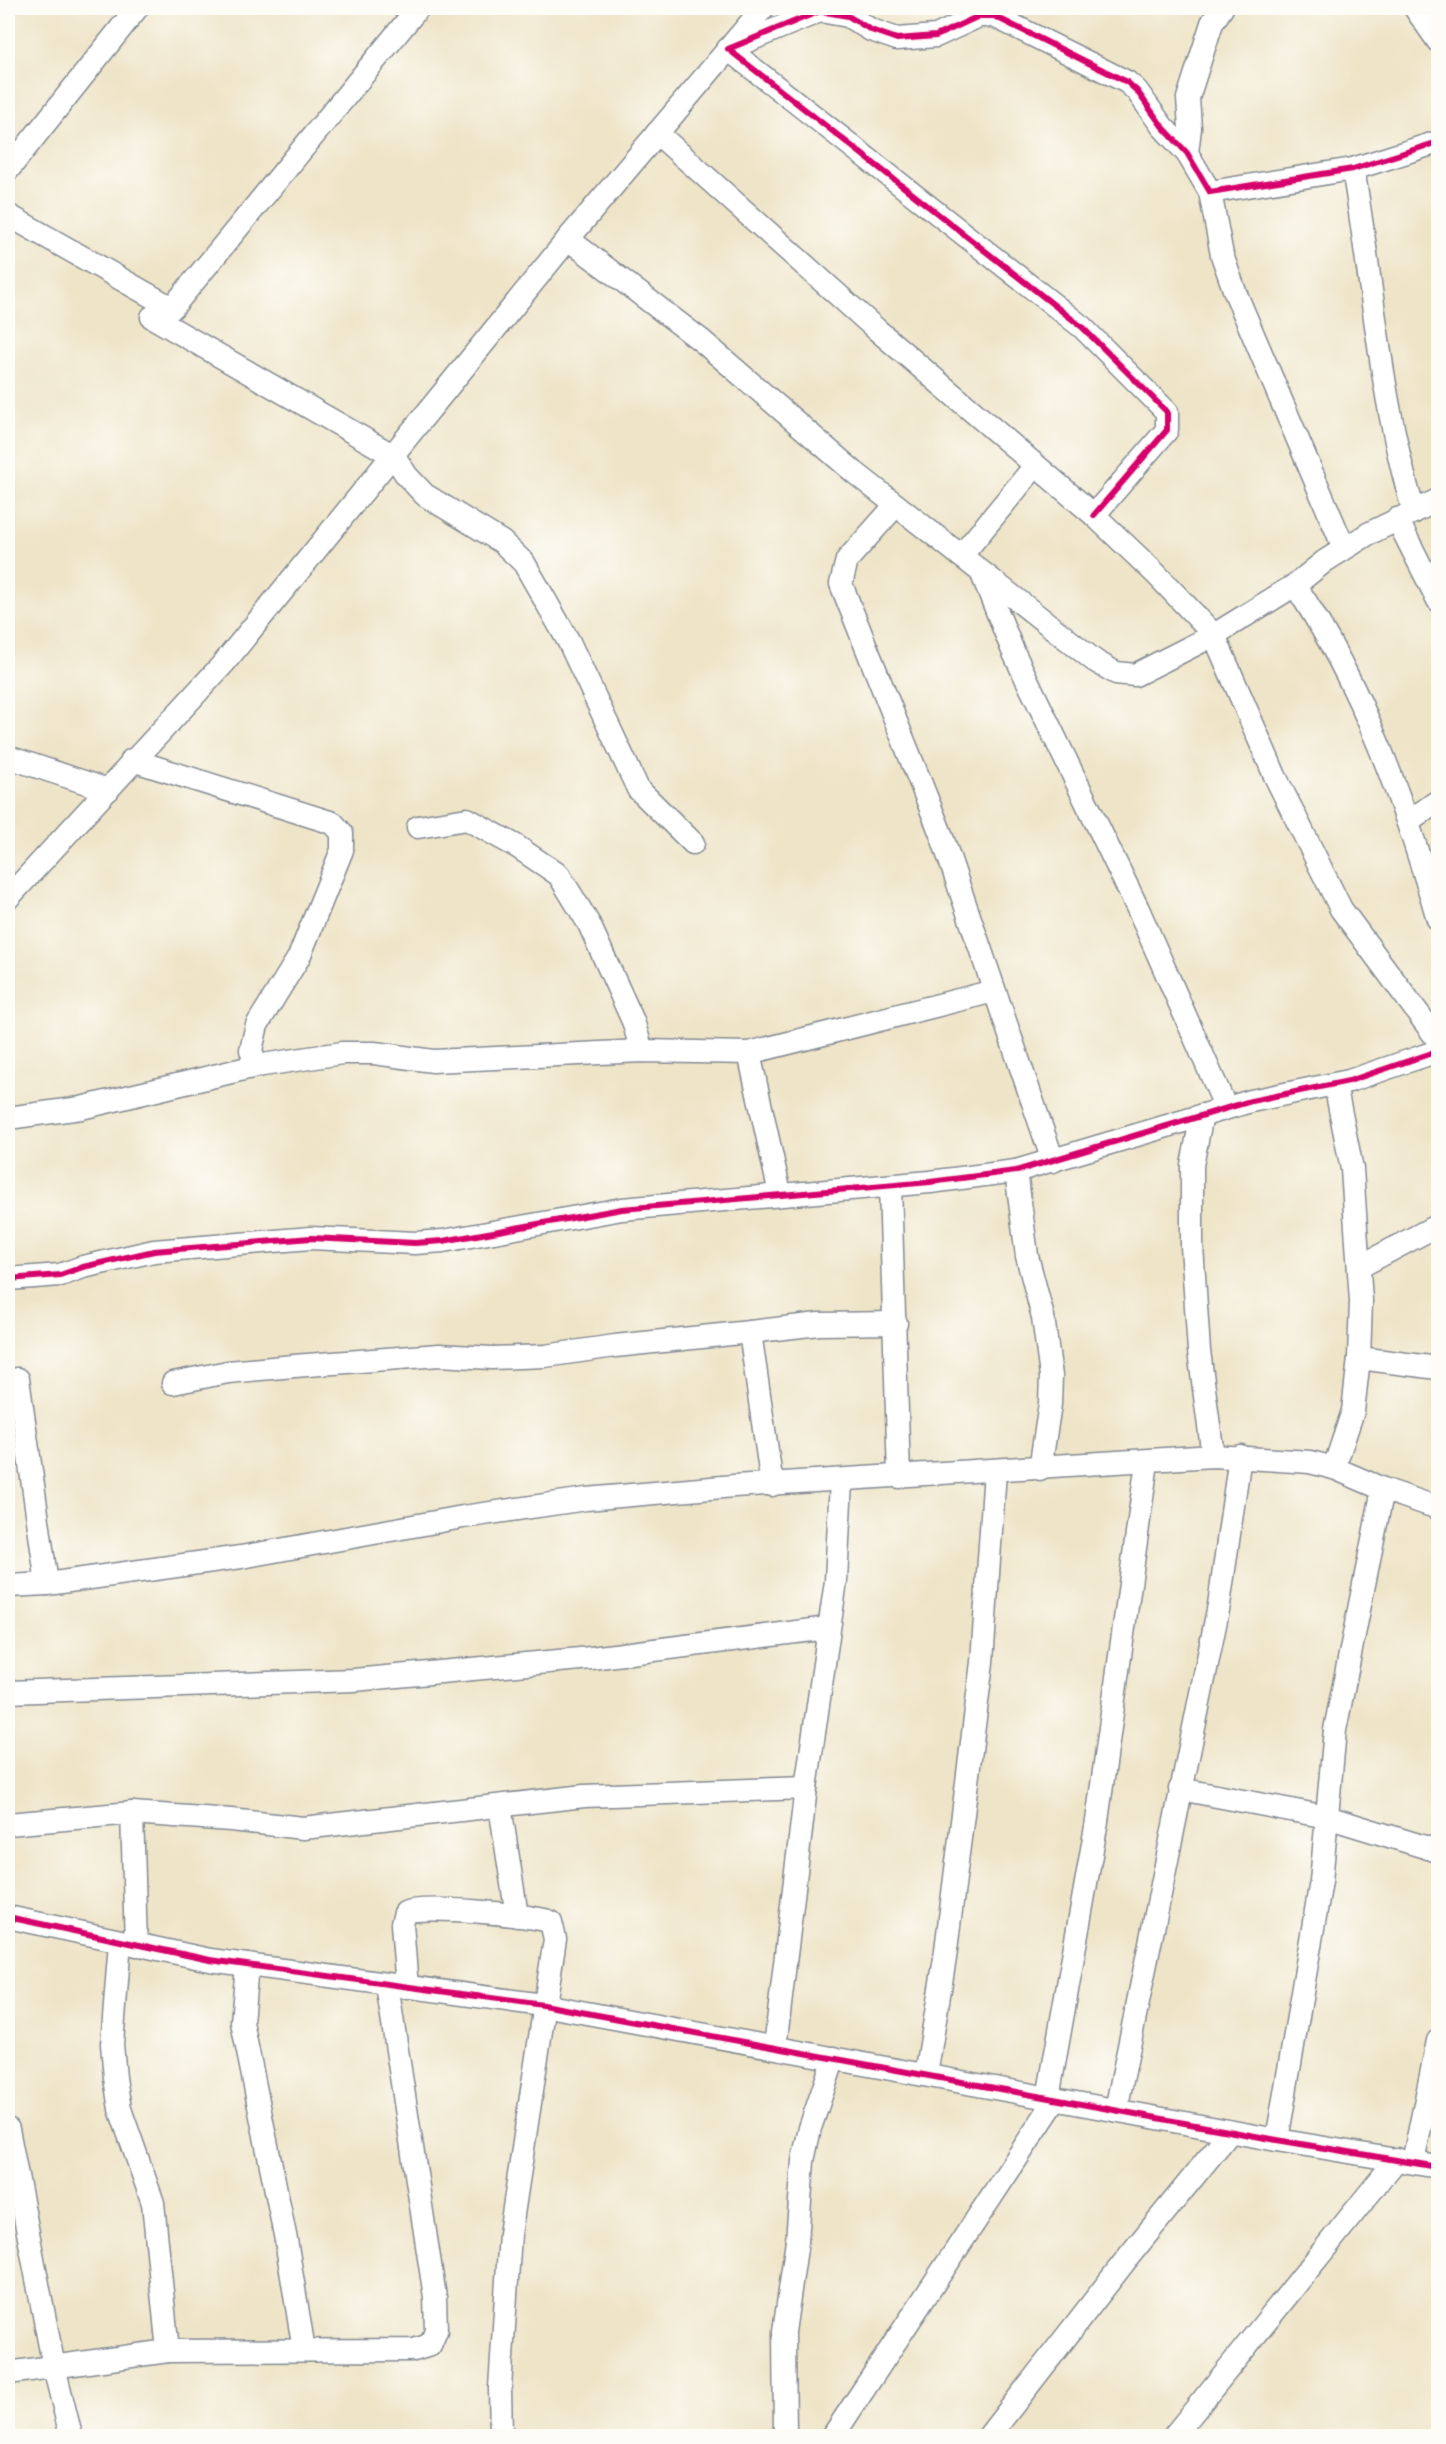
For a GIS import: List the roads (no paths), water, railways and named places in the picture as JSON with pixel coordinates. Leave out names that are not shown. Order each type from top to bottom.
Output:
[{"type":"street","points":[[8,170],[137,8]]},
{"type":"street","points":[[8,215],[172,308],[418,8]]},
{"type":"street","points":[[8,897],[108,790],[132,760],[208,682],[394,456],[568,239],[763,8]]},
{"type":"street","points":[[1187,153],[1190,129],[1188,98],[1212,23],[1222,8]]},
{"type":"street","points":[[1423,10],[1438,41]]},
{"type":"street","points":[[728,49],[820,11],[848,16],[871,30],[897,39],[936,36],[979,16],[994,16],[1126,82],[1137,91],[1162,126],[1187,153],[1210,192],[1222,255],[1235,292],[1344,548]]},
{"type":"street","points":[[728,49],[1082,327],[1167,412],[1167,430],[1161,439],[1094,515]]},
{"type":"street","points":[[657,133],[876,329],[1094,515],[1156,574],[1214,635],[1275,776],[1341,909],[1438,1040]]},
{"type":"street","points":[[1210,192],[1353,169],[1438,142]]},
{"type":"street","points":[[1353,169],[1364,233],[1381,370],[1400,465],[1406,515],[1438,600]]},
{"type":"street","points":[[568,239],[702,340],[854,472],[982,573],[1095,661],[1124,676],[1135,675],[1214,635],[1295,585],[1344,548],[1438,500]]},
{"type":"street","points":[[152,316],[394,456],[407,476],[425,495],[502,542],[524,563],[569,642],[638,789],[693,843]]},
{"type":"street","points":[[961,556],[1035,466]]},
{"type":"street","points":[[896,505],[848,560],[841,584],[940,834],[1053,1161]]},
{"type":"street","points":[[982,573],[1013,651],[1133,898],[1226,1108]]},
{"type":"street","points":[[1295,585],[1355,687],[1391,772],[1429,881],[1438,919]]},
{"type":"street","points":[[8,757],[108,790]]},
{"type":"street","points":[[132,760],[333,824],[342,833],[342,850],[299,957],[257,1025],[251,1050],[256,1066]]},
{"type":"street","points":[[1408,822],[1438,801]]},
{"type":"street","points":[[418,827],[467,819],[516,846],[559,875],[589,924],[633,1021],[642,1051]]},
{"type":"street","points":[[8,1118],[81,1108],[256,1066],[342,1053],[374,1053],[434,1061],[642,1051],[749,1053],[994,991]]},
{"type":"street","points":[[8,1279],[60,1275],[83,1267],[154,1251],[311,1238],[414,1243],[443,1241],[622,1209],[890,1186],[1016,1171],[1226,1108],[1335,1084],[1438,1050]]},
{"type":"street","points":[[749,1053],[780,1194]]},
{"type":"street","points":[[1334,1468],[1353,1411],[1359,1358],[1359,1268],[1352,1169],[1335,1084]]},
{"type":"street","points":[[1202,1115],[1192,1165],[1192,1246],[1199,1351],[1214,1456]]},
{"type":"street","points":[[1016,1171],[1027,1256],[1043,1317],[1051,1376],[1050,1404],[1040,1469]]},
{"type":"street","points":[[890,1186],[896,1323],[898,1477]]},
{"type":"street","points":[[1359,1268],[1438,1225]]},
{"type":"street","points":[[173,1383],[228,1372],[294,1366],[439,1355],[492,1358],[545,1356],[615,1346],[819,1324],[896,1323]]},
{"type":"street","points":[[750,1332],[772,1485]]},
{"type":"street","points":[[1359,1358],[1438,1368]]},
{"type":"street","points":[[18,1379],[46,1584]]},
{"type":"street","points":[[8,1586],[46,1584],[241,1557],[462,1517],[586,1499],[1214,1456],[1310,1462],[1334,1468],[1383,1489],[1438,1508]]},
{"type":"street","points":[[1116,2110],[1219,1605],[1240,1456]]},
{"type":"street","points":[[833,2436],[1052,2098],[1097,1821],[1147,1462]]},
{"type":"street","points":[[926,2075],[945,1958],[982,1662],[995,1471]]},
{"type":"street","points":[[775,2047],[806,1788],[836,1581],[841,1481]]},
{"type":"street","points":[[1277,2140],[1321,1881],[1335,1730],[1383,1489]]},
{"type":"street","points":[[8,1692],[366,1679],[613,1656],[828,1628]]},
{"type":"street","points":[[8,1824],[132,1813],[303,1828],[584,1796],[806,1788]]},
{"type":"street","points":[[1180,1789],[1327,1817],[1438,1851]]},
{"type":"street","points":[[500,1806],[510,1860],[516,1916]]},
{"type":"street","points":[[132,1813],[128,1944],[112,2044],[120,2109],[153,2204],[168,2351]]},
{"type":"street","points":[[8,2373],[168,2351],[414,2350],[430,2345],[436,2331],[435,2297],[397,1986],[402,1923],[405,1913],[429,1909],[516,1916],[551,1922],[555,1939],[543,2005],[510,2234],[500,2388],[501,2436]]},
{"type":"street","points":[[8,1917],[128,1944],[247,1965],[543,2005],[1230,2132],[1438,2167]]},
{"type":"street","points":[[247,1965],[242,2022],[286,2240],[304,2350]]},
{"type":"street","points":[[1174,2436],[1405,2161],[1438,2041]]},
{"type":"street","points":[[785,2436],[784,2332],[796,2252],[803,2161],[810,2128],[834,2058]]},
{"type":"street","points":[[8,2129],[54,2367],[71,2436]]},
{"type":"street","points":[[989,2436],[1129,2256],[1230,2132]]}]
